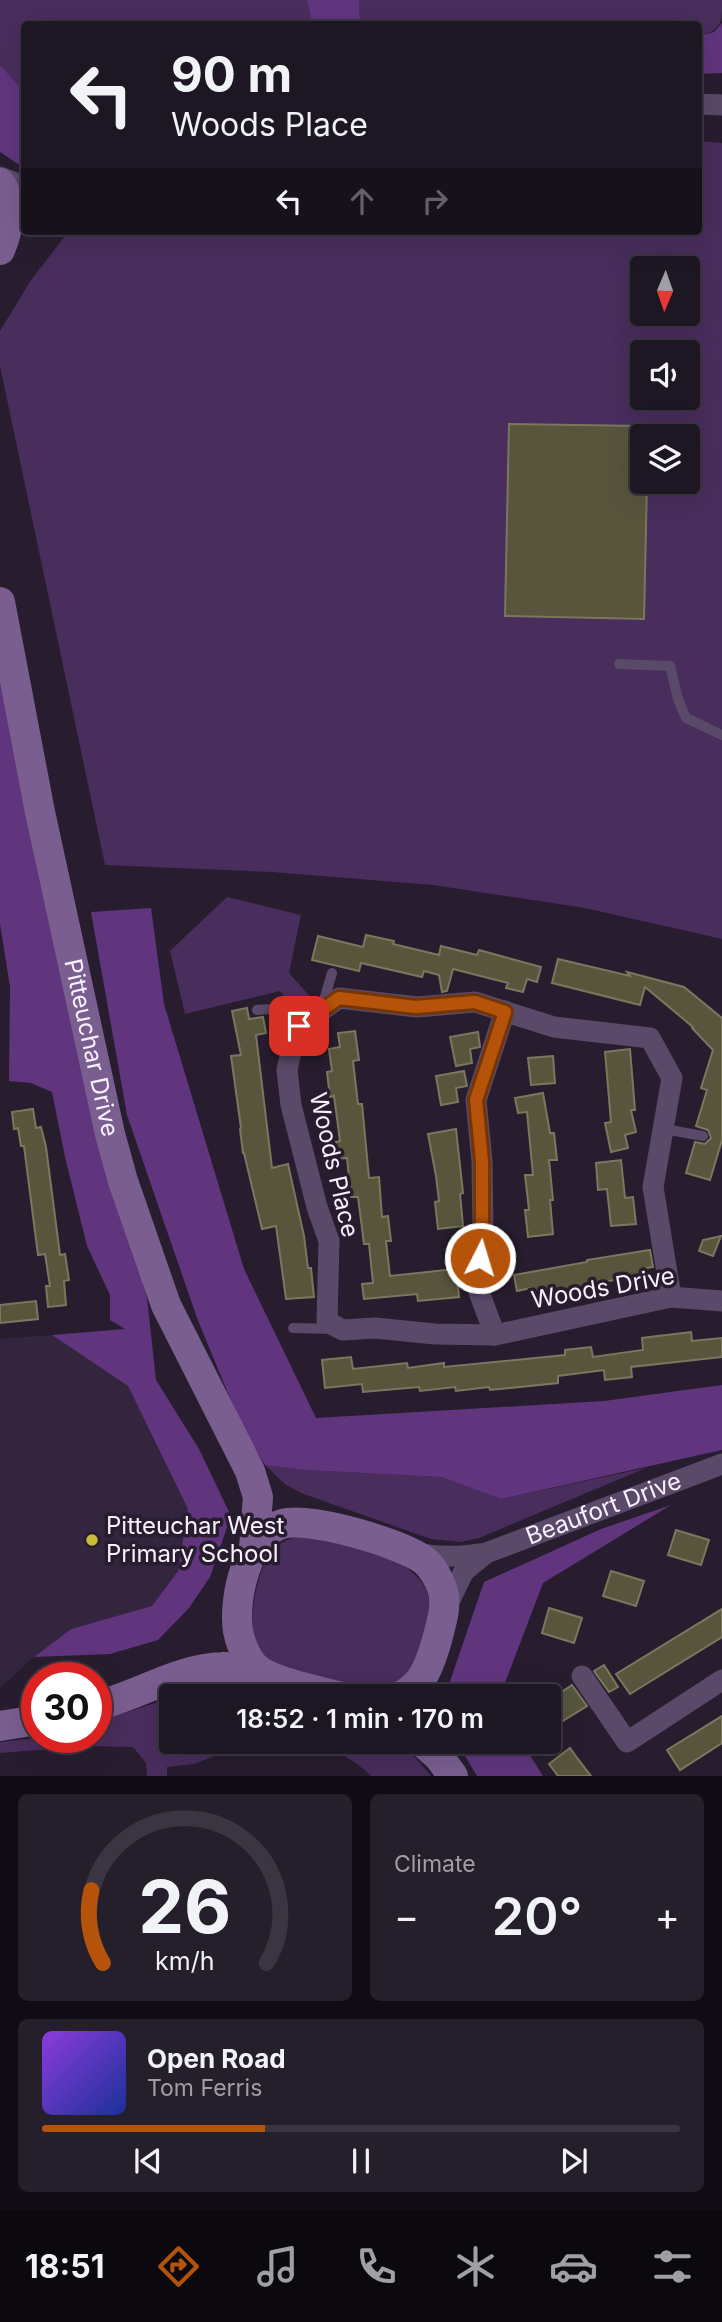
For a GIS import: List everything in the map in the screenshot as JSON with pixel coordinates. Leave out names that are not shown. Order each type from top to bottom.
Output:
[{"type":"street","points":[[702,104],[722,104]]},
{"type":"street","points":[[0,177],[21,185]]},
{"type":"street","points":[[0,183],[8,208],[2,245]]},
{"type":"street","points":[[2,245],[21,221]]},
{"type":"street","name":"Pitteuchar Drive","points":[[0,603],[54,877],[110,1134],[123,1181],[166,1305],[250,1471],[258,1497],[254,1548],[244,1573],[238,1614]]},
{"type":"street","points":[[299,1026],[339,998],[416,1007],[475,1002],[554,1027],[650,1038],[672,1078],[653,1187],[671,1297]]},
{"type":"street","points":[[495,1335],[476,1284],[482,1233],[482,1161],[476,1100],[505,1012]]},
{"type":"street","name":"Woods Place","points":[[299,1026],[296,1028],[287,1070],[292,1105],[317,1207],[329,1241],[335,1326]]},
{"type":"street","name":"Woods Drive","points":[[335,1326],[435,1334],[495,1335],[671,1297],[722,1301]]},
{"type":"street","name":"Pitteuchar Drive","points":[[250,1471],[270,1492],[319,1524]]},
{"type":"street","name":"Beaufort Drive","points":[[404,1551],[436,1557],[486,1553],[720,1471]]},
{"type":"street","points":[[254,1548],[266,1534],[282,1524],[304,1522],[319,1524],[404,1551],[425,1561],[437,1575],[443,1590],[443,1616],[425,1682]]},
{"type":"street","name":"Beaufort Drive","points":[[443,1616],[464,1571],[486,1553]]},
{"type":"street","points":[[197,1670],[218,1651],[228,1637],[238,1614]]},
{"type":"street","points":[[238,1614],[238,1631],[244,1650],[254,1667],[272,1677]]},
{"type":"street","points":[[112,1702],[197,1670],[222,1667],[237,1668],[296,1684]]},
{"type":"street","points":[[582,1676],[627,1742],[722,1680]]},
{"type":"street","points":[[0,1726],[21,1723]]},
{"type":"lane","points":[[619,664],[670,666],[686,718],[722,734]]},
{"type":"lane","points":[[322,1010],[332,973]]},
{"type":"lane","points":[[257,1010],[274,1008],[299,1026]]},
{"type":"lane","points":[[664,1129],[703,1136]]},
{"type":"lane","points":[[292,1328],[335,1326]]},
{"type":"shaded area","points":[[0,0],[307,0],[311,21],[21,21],[21,88],[0,65]]},
{"type":"shaded area","points":[[307,0],[359,0],[362,21],[311,21]]},
{"type":"shaded area","points":[[359,0],[722,0],[719,25],[702,35],[702,21],[362,21]]},
{"type":"shaded area","points":[[722,23],[722,73],[702,74],[702,35],[714,32]]},
{"type":"shaded area","points":[[0,65],[21,88],[21,166],[0,152]]},
{"type":"shaded area","points":[[702,141],[722,143],[722,939],[585,908],[433,885],[272,872],[105,865],[0,366],[0,331],[31,280],[66,235],[702,235]]},
{"type":"shaded area","points":[[0,669],[123,1212],[147,1298],[156,1380],[199,1449],[231,1516],[210,1577],[189,1608],[158,1640],[110,1654],[34,1657],[71,1629],[152,1606],[178,1571],[188,1509],[128,1386],[52,1335],[125,1329],[110,1320],[110,1295],[87,1246],[52,1092],[31,1083],[9,1081],[10,987],[0,924]]},
{"type":"shaded area","points":[[227,897],[301,915],[289,973],[322,1010],[305,1022],[280,991],[185,1014],[170,951]]},
{"type":"shaded area","points":[[151,908],[164,1004],[244,1269],[316,1418],[604,1401],[722,1385],[722,1450],[501,1499],[441,1477],[304,1470],[265,1465],[241,1425],[197,1318],[127,1115],[91,912]]},
{"type":"shaded area","name":"Pitteuchar West Primary School","points":[[52,1335],[128,1386],[188,1509],[178,1571],[152,1607],[71,1629],[29,1662],[21,1662],[21,1669],[0,1688],[0,1339]]},
{"type":"shaded area","points":[[265,1465],[305,1470],[441,1477],[501,1499],[646,1468],[479,1538],[461,1542],[431,1539],[301,1493],[285,1484]]},
{"type":"shaded area","points":[[671,1505],[543,1583],[505,1684],[449,1684],[484,1582],[601,1529]]},
{"type":"shaded area","points":[[324,1534],[374,1551],[406,1567],[419,1579],[427,1592],[431,1614],[414,1664],[402,1680],[396,1684],[345,1684],[291,1670],[267,1660],[261,1654],[255,1644],[252,1615],[258,1581],[270,1553],[278,1545],[300,1536]]},
{"type":"shaded area","points":[[159,1702],[159,1754],[219,1754],[194,1764],[167,1767],[167,1776],[147,1776],[146,1763],[133,1747],[112,1747],[112,1717]]},
{"type":"shaded area","points":[[21,1740],[21,1751],[0,1753],[0,1742]]},
{"type":"shaded area","points":[[341,1754],[412,1754],[431,1776],[371,1776]]},
{"type":"shaded area","points":[[464,1754],[529,1754],[543,1776],[477,1776]]},
{"type":"building","points":[[509,424],[630,426],[630,494],[647,494],[644,619],[505,616]]},
{"type":"building","points":[[366,935],[439,955],[441,946],[477,955],[479,950],[541,967],[537,982],[527,979],[523,992],[506,988],[508,983],[453,969],[447,991],[442,992],[439,975],[424,971],[422,977],[361,963],[359,971],[312,960],[318,936],[363,947]]},
{"type":"building","points":[[558,959],[630,976],[627,972],[684,987],[722,1018],[722,1140],[710,1180],[686,1173],[695,1142],[705,1144],[711,1138],[708,1130],[696,1126],[707,1090],[701,1088],[713,1050],[693,1027],[645,987],[640,1005],[552,983]]},
{"type":"building","points":[[247,1008],[249,1019],[263,1017],[266,1033],[256,1035],[272,1168],[288,1164],[304,1236],[308,1268],[311,1268],[314,1297],[286,1299],[276,1226],[262,1229],[243,1153],[231,1056],[241,1055],[232,1011]]},
{"type":"building","points":[[355,1031],[359,1060],[353,1061],[358,1104],[362,1104],[369,1178],[379,1177],[382,1217],[388,1216],[391,1241],[386,1241],[390,1276],[465,1268],[463,1286],[458,1286],[459,1297],[418,1301],[417,1294],[364,1299],[362,1284],[373,1283],[369,1244],[364,1244],[358,1197],[351,1197],[347,1158],[337,1159],[336,1142],[340,1141],[334,1096],[330,1097],[327,1072],[332,1071],[329,1049],[340,1047],[338,1033]]},
{"type":"building","points":[[478,1032],[480,1047],[470,1049],[472,1063],[456,1066],[450,1037]]},
{"type":"building","points":[[630,1049],[635,1110],[631,1110],[636,1132],[625,1135],[628,1148],[611,1152],[605,1123],[611,1122],[605,1052]]},
{"type":"building","points":[[553,1056],[555,1083],[531,1085],[528,1058]]},
{"type":"building","points":[[464,1071],[467,1086],[456,1088],[458,1102],[441,1105],[436,1076]]},
{"type":"building","points":[[543,1093],[550,1133],[554,1133],[557,1160],[549,1160],[553,1234],[528,1237],[525,1210],[529,1210],[525,1175],[533,1175],[527,1112],[518,1113],[515,1098]]},
{"type":"building","points":[[33,1109],[36,1128],[41,1127],[46,1147],[60,1255],[65,1254],[69,1280],[64,1281],[66,1305],[48,1307],[46,1286],[50,1286],[45,1254],[38,1255],[24,1146],[21,1146],[18,1128],[14,1129],[12,1112]]},
{"type":"building","points":[[456,1129],[463,1193],[460,1194],[463,1226],[438,1229],[435,1202],[439,1201],[428,1134]]},
{"type":"building","points":[[621,1160],[625,1198],[633,1197],[636,1224],[611,1226],[607,1189],[598,1190],[596,1163]]},
{"type":"building","points":[[721,1236],[713,1256],[699,1251],[703,1240]]},
{"type":"building","points":[[650,1250],[653,1267],[641,1269],[643,1280],[628,1283],[627,1278],[584,1285],[584,1288],[533,1299],[531,1288],[517,1291],[514,1275]]},
{"type":"building","points":[[36,1301],[38,1319],[0,1323],[0,1305]]},
{"type":"building","points":[[691,1332],[692,1341],[722,1338],[722,1357],[631,1367],[632,1377],[605,1380],[604,1370],[558,1376],[558,1383],[490,1390],[489,1387],[456,1391],[455,1387],[420,1391],[419,1387],[363,1392],[362,1384],[325,1388],[322,1360],[351,1357],[353,1369],[407,1363],[408,1368],[444,1363],[444,1367],[565,1355],[565,1350],[591,1347],[593,1357],[643,1350],[642,1338]]},
{"type":"building","points":[[676,1530],[709,1540],[701,1565],[668,1555]]},
{"type":"building","points":[[611,1571],[644,1581],[636,1606],[603,1596]]},
{"type":"building","points":[[549,1608],[582,1618],[574,1643],[542,1633]]},
{"type":"building","points":[[722,1609],[722,1637],[630,1694],[616,1674]]},
{"type":"building","points":[[604,1665],[618,1687],[609,1692],[594,1671]]},
{"type":"building","points":[[572,1685],[587,1706],[561,1722],[561,1692]]},
{"type":"building","points":[[722,1716],[722,1743],[680,1770],[667,1750]]},
{"type":"building","points":[[570,1748],[591,1776],[558,1776],[549,1764]]},
{"type":"place","name":"Pitteuchar West Primary School","points":[[92,1540]]},
{"type":"route","points":[[299,1026],[339,998],[416,1007],[475,1002],[505,1012],[476,1100],[482,1161],[480,1258]]}]
